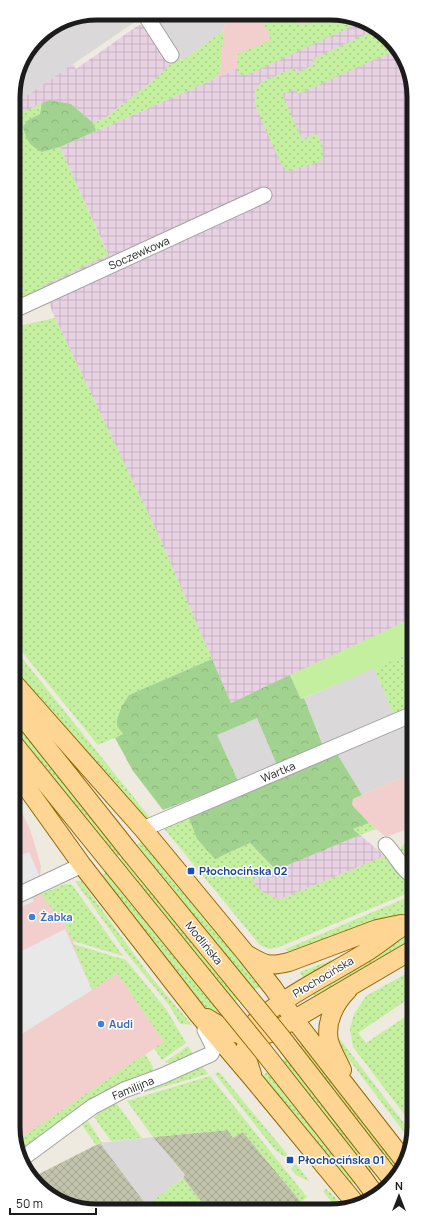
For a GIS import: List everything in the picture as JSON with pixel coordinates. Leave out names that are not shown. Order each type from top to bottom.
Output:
[{"type":"main road","points":[[20,690],[143,829],[247,955],[283,1001],[294,1019],[401,1156]]},
{"type":"main road","name":"Modlińska","points":[[20,714],[129,851],[281,1037],[390,1176]]},
{"type":"main road","name":"Modlińska","points":[[20,751],[263,1051],[373,1191]]},
{"type":"main road","points":[[20,778],[82,865],[197,1013],[353,1200]]},
{"type":"main road","name":"Płochocińska","points":[[247,955],[262,964],[276,965],[289,962],[377,929],[407,923]]},
{"type":"main road","name":"Płochocińska","points":[[253,1079],[246,1056],[248,1037],[255,1022],[283,1001],[369,950],[407,924]]},
{"type":"main road","name":"Płochocińska","points":[[248,1037],[271,1032],[407,953]]},
{"type":"main road","name":"Płochocińska","points":[[356,1100],[330,1041],[329,1026],[333,1010],[336,1005],[343,995],[358,981]]},
{"type":"main road","points":[[197,1013],[230,1031],[248,1037]]},
{"type":"street","points":[[148,20],[171,55]]},
{"type":"street","name":"Soczewkowa","points":[[20,307],[264,196]]},
{"type":"street","name":"Wartka","points":[[143,829],[407,717]]},
{"type":"street","points":[[386,845],[393,851],[407,871]]},
{"type":"street","points":[[20,894],[82,865]]},
{"type":"street","name":"Familijna","points":[[26,1156],[92,1107],[124,1090],[162,1076],[211,1054],[214,1048],[197,1013]]},
{"type":"shaded area","points":[[138,20],[20,100],[21,82],[30,59],[39,46],[54,33],[82,21]]},
{"type":"shaded area","points":[[153,20],[223,20],[225,24],[223,31],[183,60],[179,59]]},
{"type":"shaded area","points":[[223,20],[339,21],[212,80],[220,71],[225,24]]},
{"type":"shaded area","points":[[339,21],[345,21],[373,33],[391,50],[403,73],[406,82],[407,97],[407,621],[231,703],[157,532],[55,318],[42,286],[108,254],[60,147],[212,80]]},
{"type":"shaded area","points":[[139,25],[147,26],[170,64],[159,76],[105,118],[93,123],[71,104],[20,114],[20,100],[73,64],[76,69]]},
{"type":"shaded area","points":[[407,654],[407,664],[403,656]]},
{"type":"shaded area","points":[[374,668],[394,715],[323,746],[304,698]]},
{"type":"shaded area","points":[[257,718],[277,765],[238,781],[216,735]]},
{"type":"shaded area","points":[[407,722],[407,776],[362,795],[336,752]]},
{"type":"shaded area","points":[[407,776],[407,829],[386,837],[369,823],[352,805],[353,799]]},
{"type":"shaded area","points":[[20,809],[30,829],[41,866],[40,877],[20,885]]},
{"type":"shaded area","points":[[360,835],[385,856],[279,900],[262,892],[251,880]]},
{"type":"shaded area","points":[[29,852],[40,877],[20,885],[20,856]]},
{"type":"shaded area","points":[[40,891],[65,925],[92,989],[117,973],[164,1042],[21,1138],[20,1132],[20,899]]},
{"type":"shaded area","points":[[31,894],[34,901],[20,908],[20,899]]},
{"type":"shaded area","points":[[65,929],[92,990],[20,1035],[20,952]]},
{"type":"shaded area","points":[[227,1130],[242,1131],[303,1204],[203,1204],[183,1178],[185,1175],[153,1137]]},
{"type":"shaded area","points":[[153,1137],[185,1176],[150,1204],[146,1204],[100,1143]]},
{"type":"shaded area","points":[[100,1143],[146,1204],[82,1203],[54,1191],[37,1175]]},
{"type":"green space","points":[[263,20],[298,20],[300,25],[312,20],[330,20],[345,21],[355,25],[247,75],[239,74],[237,70],[238,54],[271,40]]},
{"type":"green space","points":[[224,28],[220,72],[212,80],[96,131],[93,123],[105,118],[159,76],[177,56],[179,59],[183,60],[223,31]]},
{"type":"green space","points":[[371,32],[392,52],[298,94],[296,89],[282,94],[302,139],[317,134],[322,145],[323,158],[316,163],[287,171],[281,164],[255,105],[255,90],[261,82],[294,68],[296,73],[315,64],[313,59]]},
{"type":"green space","points":[[49,100],[71,104],[93,123],[96,131],[60,147],[42,152],[31,145],[23,127],[28,120],[40,114],[42,103]]},
{"type":"green space","points":[[42,103],[40,114],[28,120],[42,152],[60,147],[108,255],[42,286],[43,289],[20,299],[20,114]]},
{"type":"green space","points":[[55,318],[157,532],[212,659],[129,695],[117,726],[124,734],[98,745],[20,649],[20,326]]},
{"type":"green space","points":[[407,621],[407,655],[301,699],[290,675]]},
{"type":"green space","points":[[20,655],[151,819],[146,820],[84,753],[20,679]]},
{"type":"green space","points":[[403,656],[407,664],[407,710],[394,715],[374,668]]},
{"type":"green space","points":[[212,659],[231,703],[290,675],[301,699],[304,698],[323,746],[277,765],[257,718],[217,735],[238,781],[163,810],[133,771],[115,738],[123,734],[117,726],[117,720],[121,708],[129,695]]},
{"type":"green space","points":[[20,727],[121,854],[115,858],[20,739]]},
{"type":"green space","points":[[336,752],[362,795],[353,799],[352,805],[369,823],[353,829],[360,835],[276,870],[250,843],[215,859],[197,839],[188,815]]},
{"type":"green space","points":[[188,815],[215,859],[250,843],[276,870],[252,880],[262,892],[279,900],[385,856],[377,848],[385,848],[407,874],[407,894],[279,947],[270,949],[260,945],[162,826]]},
{"type":"green space","points":[[369,823],[376,829],[360,835],[353,829]]},
{"type":"green space","points":[[143,840],[245,964],[260,987],[211,1015],[102,875]]},
{"type":"green space","points":[[407,843],[407,862],[400,853],[400,849]]},
{"type":"green space","points":[[75,881],[81,881],[147,972],[192,1025],[181,1024],[179,1022],[169,1005],[128,955]]},
{"type":"green space","points":[[65,884],[70,884],[73,886],[123,956],[73,941],[65,925],[41,894]]},
{"type":"green space","points":[[407,898],[407,912],[290,956],[286,949]]},
{"type":"green space","points":[[407,936],[407,944],[316,997],[311,991]]},
{"type":"green space","points":[[73,944],[126,960],[166,1009],[186,1043],[162,1060],[154,1048],[164,1042],[117,973],[92,990]]},
{"type":"green space","points":[[340,957],[341,958],[305,981],[300,972]]},
{"type":"green space","points":[[407,973],[407,1000],[358,1033],[366,1043],[407,1016],[407,1118],[353,1047],[350,1029],[354,1014],[366,996]]},
{"type":"green space","points":[[339,1038],[407,1127],[407,1136],[344,1053],[338,1039]]},
{"type":"green space","points":[[303,1044],[397,1165],[395,1169],[386,1158],[350,1186],[261,1077]]},
{"type":"green space","points":[[188,1046],[194,1056],[175,1064],[165,1062]]},
{"type":"green space","points":[[145,1054],[153,1067],[152,1077],[24,1151],[21,1138]]},
{"type":"green space","points":[[201,1064],[208,1074],[105,1104]]},
{"type":"green space","points":[[218,1072],[288,1155],[285,1157],[275,1150],[215,1074]]},
{"type":"green space","points":[[210,1076],[307,1197],[301,1202],[243,1132],[233,1138],[227,1130],[153,1137],[127,1101]]},
{"type":"green space","points":[[117,1104],[142,1138],[111,1141],[94,1117],[107,1107]]},
{"type":"green space","points":[[88,1121],[102,1143],[96,1145],[82,1125]]},
{"type":"green space","points":[[296,1164],[310,1182],[296,1175],[291,1169]]},
{"type":"green space","points":[[183,1178],[203,1204],[149,1204]]},
{"type":"green space","points":[[326,1189],[328,1190],[340,1203],[333,1204],[323,1191]]},
{"type":"place","name":"Płochocińska 02","points":[[191,871]]},
{"type":"place","name":"Żabka","points":[[32,917]]},
{"type":"place","name":"Audi","points":[[101,1024]]},
{"type":"place","name":"Płochocińska 01","points":[[290,1160]]}]
